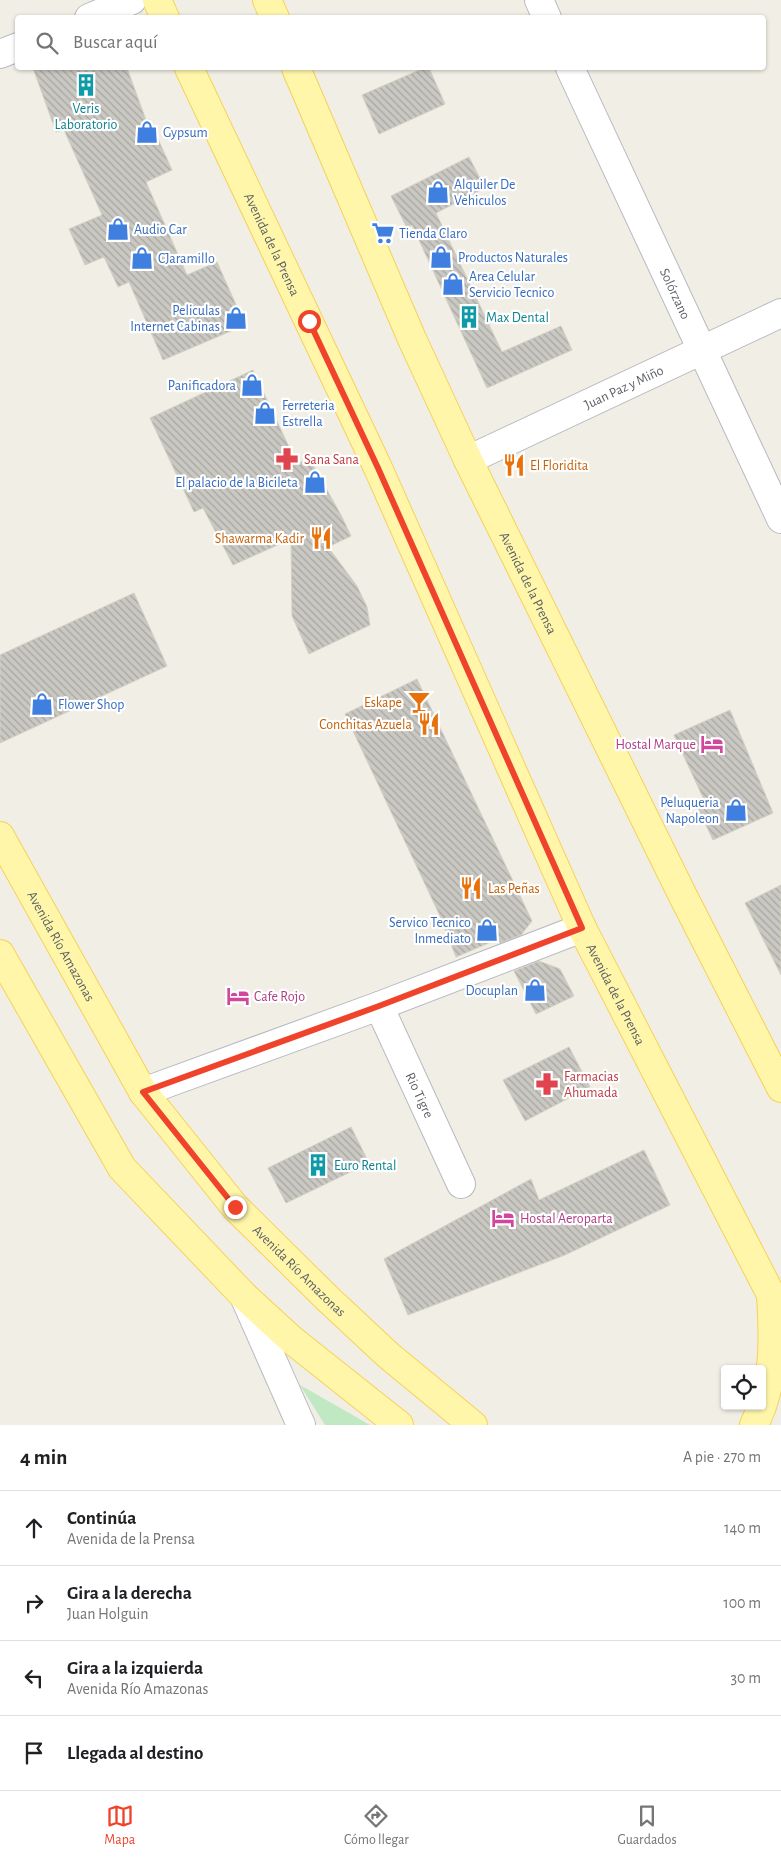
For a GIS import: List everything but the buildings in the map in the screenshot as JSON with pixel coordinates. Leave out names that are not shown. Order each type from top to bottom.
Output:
[{"type":"main road","points":[[157,0],[164,15]]},
{"type":"main road","points":[[267,0],[274,15]]},
{"type":"main road","name":"Avenida de la Prensa","points":[[190,70],[378,468],[582,928],[776,1304]]},
{"type":"main road","name":"Avenida de la Prensa","points":[[297,70],[412,339],[468,460],[682,896],[774,1057],[781,1088]]},
{"type":"main road","name":"Avenida Río Amazonas","points":[[0,836],[143,1092],[235,1207],[388,1355],[473,1425]]},
{"type":"main road","points":[[0,954],[122,1168],[244,1296],[292,1340],[399,1425]]},
{"type":"main road","points":[[754,1425],[769,1387],[776,1304]]},
{"type":"street","points":[[96,15],[132,0]]},
{"type":"street","points":[[539,0],[546,15]]},
{"type":"street","points":[[0,54],[15,48]]},
{"type":"street","name":"Solórzano","points":[[571,70],[781,519]]},
{"type":"street","name":"Juan Paz y Miño","points":[[468,460],[781,313]]},
{"type":"street","points":[[143,1092],[379,1006],[582,928]]},
{"type":"street","name":"Rio Tigre","points":[[379,1006],[461,1184]]},
{"type":"street","points":[[244,1296],[301,1425]]},
{"type":"green space","points":[[300,1385],[370,1425],[325,1425]]},
{"type":"place","name":"Veris Laboratorio","points":[[86,85]]},
{"type":"place","name":"Gypsum","points":[[147,132]]},
{"type":"place","name":"Alquiler De Vehiculos","points":[[438,192]]},
{"type":"place","name":"Audio Car","points":[[118,229]]},
{"type":"place","name":"Tienda Claro","points":[[383,233]]},
{"type":"place","name":"Productos Naturales","points":[[441,257]]},
{"type":"place","name":"CJaramillo","points":[[142,258]]},
{"type":"place","name":"Area Celular Servicio Tecnico","points":[[453,284]]},
{"type":"place","name":"Max Dental","points":[[469,317]]},
{"type":"place","name":"Peliculas Internet Cabinas","points":[[236,318]]},
{"type":"place","name":"Panificadora","points":[[252,385]]},
{"type":"place","name":"Ferreteria Estrella","points":[[265,413]]},
{"type":"place","name":"Sana Sana","points":[[287,459]]},
{"type":"place","name":"El Floridita","points":[[514,465]]},
{"type":"place","name":"El palacio de la Bicileta","points":[[315,482]]},
{"type":"place","name":"Shawarma Kadir","points":[[321,538]]},
{"type":"place","name":"Eskape","points":[[419,702]]},
{"type":"place","name":"Flower Shop","points":[[42,704]]},
{"type":"place","name":"Conchitas Azuela","points":[[429,724]]},
{"type":"place","name":"Hostal Marque","points":[[712,744]]},
{"type":"place","name":"Peluqueria Napoleon","points":[[736,810]]},
{"type":"place","name":"Las Peñas","points":[[471,888]]},
{"type":"place","name":"Servico Tecnico Inmediato","points":[[487,930]]},
{"type":"place","name":"Docuplan","points":[[535,990]]},
{"type":"place","name":"Cafe Rojo","points":[[238,996]]},
{"type":"place","name":"Farmacias Ahumada","points":[[547,1084]]},
{"type":"place","name":"Euro Rental","points":[[318,1165]]},
{"type":"place","name":"Hostal Aeroparta","points":[[503,1218]]},
{"type":"route","points":[[235,1207],[143,1092],[379,1006],[582,928],[378,468],[309,321]]}]
